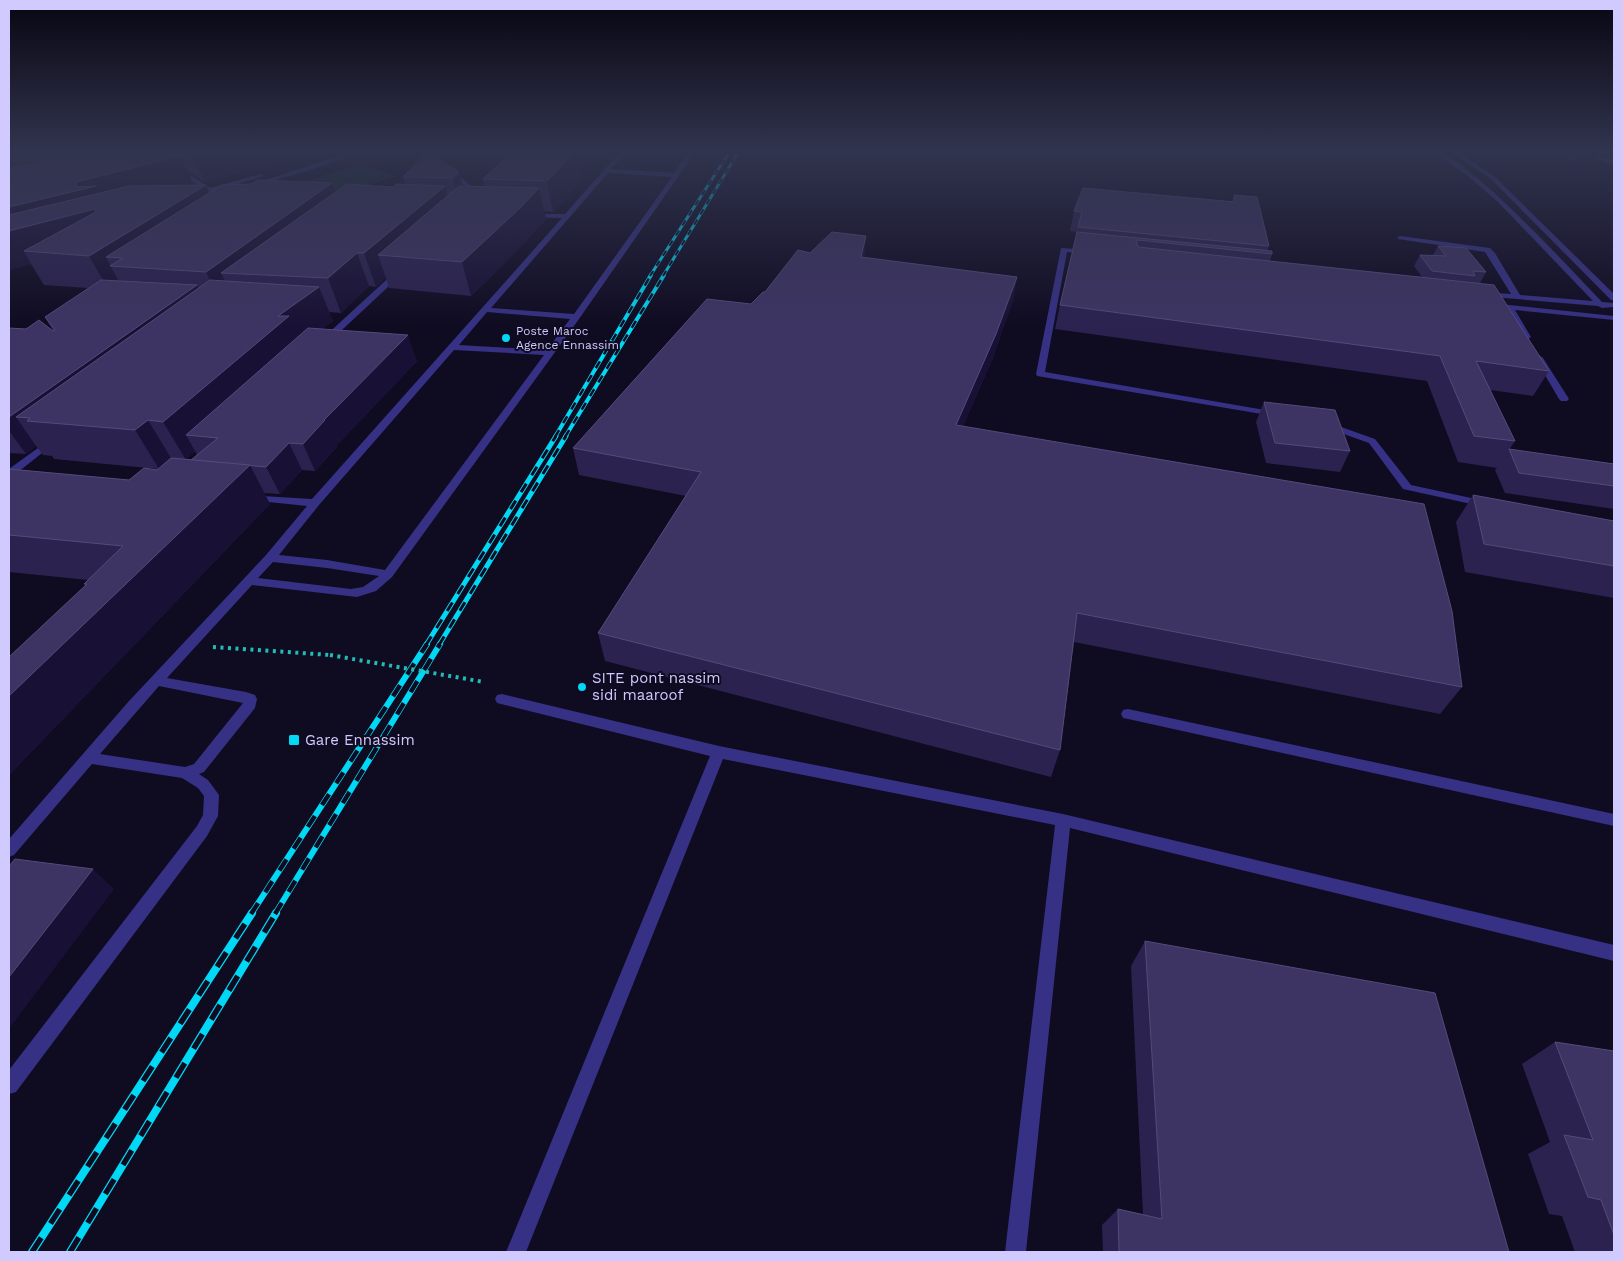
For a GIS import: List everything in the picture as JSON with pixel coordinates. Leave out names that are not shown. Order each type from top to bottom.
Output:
[{"type":"street","points":[[9,850],[157,681],[270,558],[315,503],[572,210]]},
{"type":"street","points":[[249,581],[361,593],[374,588],[388,574],[576,318],[652,210]]},
{"type":"street","points":[[1508,210],[1614,319]]},
{"type":"street","points":[[1526,210],[1614,298]]},
{"type":"street","points":[[520,215],[567,216]]},
{"type":"street","points":[[1525,225],[1544,227]]},
{"type":"street","points":[[1400,238],[1487,250],[1491,253],[1517,297]]},
{"type":"street","points":[[1093,257],[1064,254],[1040,374],[1285,417]]},
{"type":"street","points":[[321,344],[407,266]]},
{"type":"street","points":[[1477,293],[1614,305]]},
{"type":"street","points":[[1479,304],[1614,319]]},
{"type":"street","points":[[1509,307],[1564,399]]},
{"type":"street","points":[[486,310],[576,318]]},
{"type":"street","points":[[340,318],[350,318]]},
{"type":"street","points":[[453,347],[550,353]]},
{"type":"street","points":[[1314,422],[1372,442],[1407,487],[1492,506]]},
{"type":"street","points":[[9,474],[64,431]]},
{"type":"street","points":[[9,474],[28,476]]},
{"type":"street","points":[[240,496],[315,503]]},
{"type":"street","points":[[270,558],[327,564],[388,574]]},
{"type":"street","points":[[157,681],[246,696],[250,700],[250,704],[198,768],[185,773]]},
{"type":"street","points":[[502,699],[719,752],[1063,820],[1614,953]]},
{"type":"street","points":[[1128,714],[1614,820]]},
{"type":"street","points":[[516,1252],[719,752]]},
{"type":"street","points":[[9,1085],[202,831],[210,816],[212,795],[203,784],[185,773],[89,758]]},
{"type":"street","points":[[1015,1252],[1063,820]]},
{"type":"path","points":[[235,648],[330,654],[484,682]]},
{"type":"building","points":[[30,210],[92,210],[9,231],[9,215]]},
{"type":"building","points":[[95,210],[165,210],[89,256],[24,251],[96,212]]},
{"type":"building","points":[[182,210],[294,210],[206,272],[110,266],[123,258],[106,257]]},
{"type":"building","points":[[310,210],[416,210],[364,253],[357,253],[328,278],[221,273]]},
{"type":"building","points":[[431,210],[518,210],[462,262],[378,255]]},
{"type":"building","points":[[1260,210],[1269,246],[1078,227],[1082,212],[1074,211]]},
{"type":"building","points":[[832,232],[866,236],[861,257],[1017,277],[996,334],[956,425],[1424,504],[1452,611],[1462,687],[1077,613],[1060,750],[598,633],[701,472],[573,448],[707,299],[751,304],[765,292],[798,250],[810,253]]},
{"type":"building","points":[[1077,232],[1272,251],[1272,254],[1138,240],[1136,241],[1138,247],[1494,285],[1549,371],[1476,361],[1515,441],[1474,436],[1440,356],[1060,305]]},
{"type":"building","points":[[1438,246],[1466,248],[1486,272],[1473,271],[1475,276],[1432,271],[1420,255],[1446,256]]},
{"type":"building","points":[[101,280],[197,285],[9,417],[9,328],[26,329],[39,320],[53,331],[55,330],[45,317]]},
{"type":"building","points":[[210,280],[319,287],[278,316],[289,316],[163,422],[148,420],[135,430],[27,421],[30,418],[16,417]]},
{"type":"building","points":[[308,328],[408,335],[324,420],[303,444],[289,443],[266,467],[191,460],[218,438],[186,435]]},
{"type":"building","points":[[1264,402],[1335,410],[1350,451],[1275,443]]},
{"type":"building","points":[[1509,449],[1614,464],[1614,486],[1519,473]]},
{"type":"building","points":[[171,458],[250,465],[9,696],[9,657],[87,584],[84,584],[123,546],[9,535],[9,469],[129,480],[144,468],[157,470]]},
{"type":"building","points":[[1473,495],[1614,521],[1614,566],[1484,544]]},
{"type":"building","points":[[15,859],[93,869],[9,977],[9,866]]},
{"type":"building","points":[[1145,941],[1435,993],[1509,1252],[1119,1252],[1118,1209],[1162,1219]]},
{"type":"building","points":[[1555,1042],[1614,1051],[1614,1235],[1601,1200],[1588,1197],[1564,1135],[1593,1140]]},
{"type":"railway","points":[[650,276],[692,210]]},
{"type":"railway","points":[[663,276],[703,210]]},
{"type":"railway","points":[[555,437],[651,275]]},
{"type":"railway","points":[[565,437],[664,275]]},
{"type":"railway","points":[[426,645],[556,436]]},
{"type":"railway","points":[[439,645],[566,436]]},
{"type":"railway","points":[[251,914],[427,644]]},
{"type":"railway","points":[[275,914],[440,644]]},
{"type":"railway","points":[[32,1252],[252,913]]},
{"type":"railway","points":[[70,1252],[276,913]]},
{"type":"place","name":"Poste Maroc Agence Ennassim","points":[[506,338]]},
{"type":"place","name":"SITE pont nassim sidi maaroof","points":[[582,687]]},
{"type":"place","name":"Gare Ennassim","points":[[294,740]]}]
